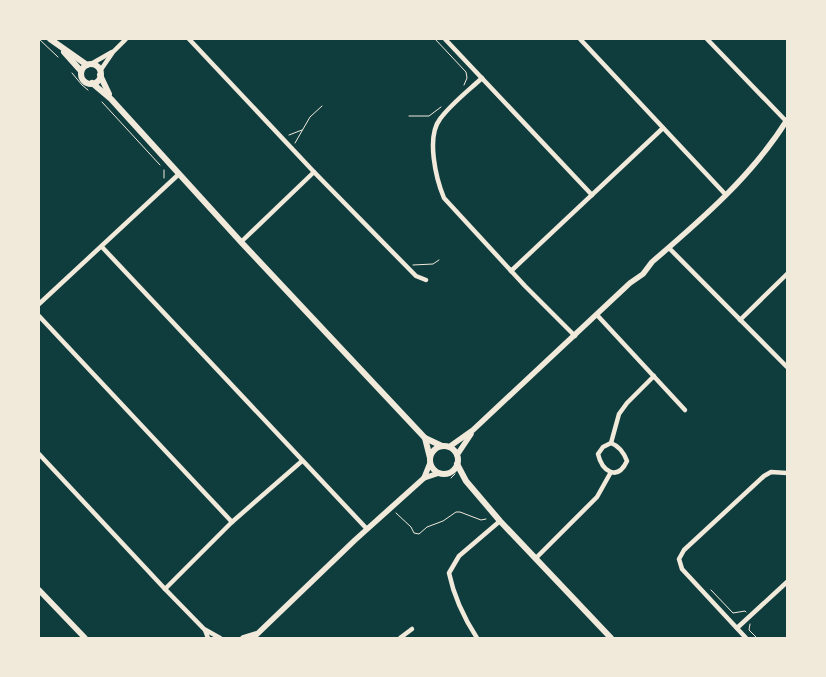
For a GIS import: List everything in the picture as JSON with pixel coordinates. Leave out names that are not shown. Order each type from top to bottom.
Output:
[{"type":"main road","points":[[50,39],[89,64],[95,65],[111,99]]},
{"type":"main road","points":[[59,46],[81,71],[83,80],[92,83],[111,99],[241,242],[425,438],[442,446],[449,447],[456,452],[457,464],[466,481],[500,521],[611,638]]},
{"type":"main road","points":[[81,71],[89,64]]},
{"type":"main road","points":[[92,83],[96,82],[100,73]]},
{"type":"main road","points":[[425,438],[430,460],[435,470],[439,473],[449,473],[466,481]]},
{"type":"main road","points":[[430,460],[434,450],[442,446]]},
{"type":"main road","points":[[449,473],[457,464]]},
{"type":"street","points":[[100,73],[113,52],[126,39]]},
{"type":"street","points":[[189,39],[314,172],[405,265],[416,276],[426,280]]},
{"type":"street","points":[[445,39],[592,195]]},
{"type":"street","points":[[580,39],[726,195]]},
{"type":"street","points":[[449,447],[473,430],[726,195],[764,154],[787,121],[708,39]]},
{"type":"street","points":[[89,64],[113,52]]},
{"type":"street","points":[[482,78],[439,120],[434,129],[434,162],[438,185],[444,198],[511,271],[575,336]]},
{"type":"street","points":[[511,271],[663,128]]},
{"type":"street","points":[[241,242],[314,172]]},
{"type":"street","points":[[39,304],[179,174]]},
{"type":"street","points":[[102,247],[367,529]]},
{"type":"street","points":[[669,248],[787,367]]},
{"type":"street","points":[[740,320],[787,274]]},
{"type":"street","points":[[597,315],[684,410]]},
{"type":"street","points":[[39,316],[232,522]]},
{"type":"street","points":[[611,443],[618,414],[654,376]]},
{"type":"street","points":[[457,456],[473,430]]},
{"type":"street","points":[[611,443],[616,445],[625,455],[627,462],[621,471],[610,472],[603,466],[598,454],[602,447],[611,443]]},
{"type":"street","points":[[39,454],[204,629],[220,638]]},
{"type":"street","points":[[165,589],[232,522],[302,460]]},
{"type":"street","points":[[424,478],[430,460]]},
{"type":"street","points":[[536,558],[597,497],[610,472]]},
{"type":"street","points":[[746,638],[682,569],[680,559],[684,550],[764,476],[772,472],[787,474]]},
{"type":"street","points":[[253,638],[367,529],[424,478],[439,473]]},
{"type":"street","points":[[477,638],[464,616],[452,588],[449,573],[459,556],[500,521]]},
{"type":"street","points":[[737,628],[787,582]]},
{"type":"street","points":[[39,590],[85,638]]},
{"type":"street","points":[[204,629],[208,638]]},
{"type":"street","points":[[400,638],[412,630]]},
{"type":"street","points":[[243,638],[258,633]]},
{"type":"path","points":[[39,39],[61,59]]},
{"type":"path","points":[[435,39],[466,72],[468,78],[459,90]]},
{"type":"path","points":[[72,72],[82,85],[89,90]]},
{"type":"path","points":[[98,98],[164,169],[163,182]]},
{"type":"path","points":[[292,148],[310,117],[322,106]]},
{"type":"path","points":[[409,116],[429,116],[442,106]]},
{"type":"path","points":[[283,138],[302,130]]},
{"type":"path","points":[[405,265],[433,264],[439,260]]},
{"type":"path","points":[[395,512],[411,527],[414,533],[419,534],[456,512],[486,520]]},
{"type":"path","points":[[709,588],[733,613],[745,611],[750,616],[749,630],[757,638]]}]
